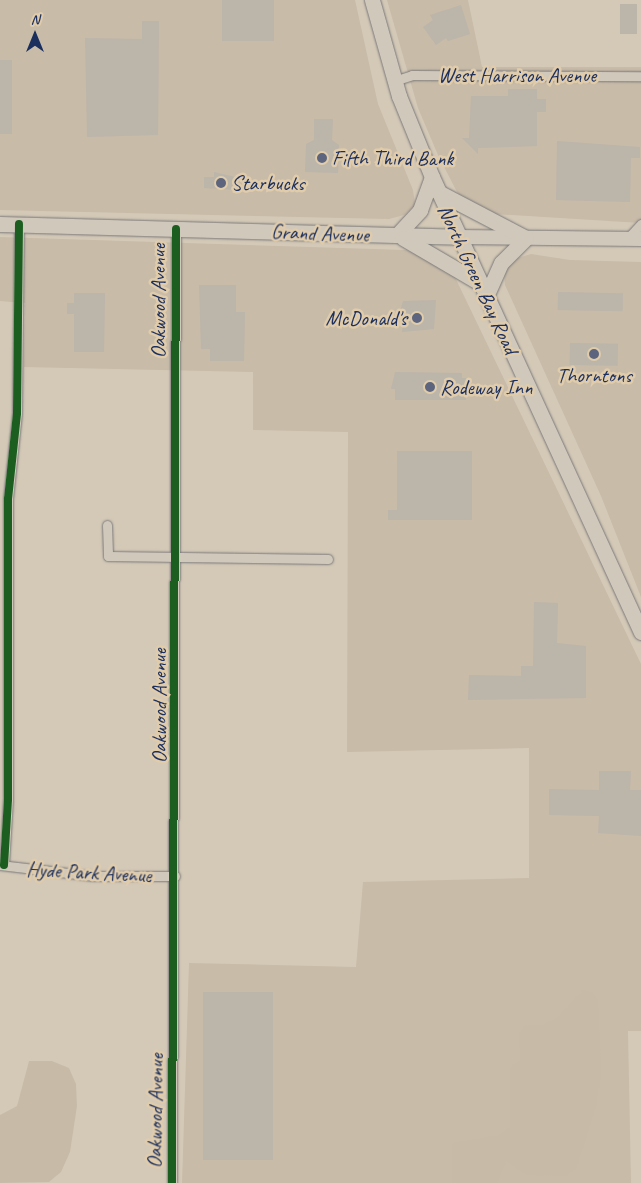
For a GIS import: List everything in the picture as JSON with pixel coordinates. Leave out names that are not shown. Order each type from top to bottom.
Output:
[{"type":"main road","name":"North Green Bay Road","points":[[372,0],[394,81],[438,192],[641,632]]},
{"type":"main road","points":[[432,177],[420,210],[397,236],[483,290],[501,263],[526,238],[438,192]]},
{"type":"main road","name":"Grand Avenue","points":[[0,224],[397,236],[634,239]]},
{"type":"street","name":"West Harrison Avenue","points":[[394,81],[412,75],[641,76]]},
{"type":"street","points":[[2,865],[8,799],[4,543],[9,465],[17,413],[19,224]]},
{"type":"street","points":[[634,239],[641,224]]},
{"type":"street","name":"Oakwood Avenue","points":[[172,1183],[177,557],[176,229]]},
{"type":"street","points":[[106,525],[108,556],[328,559]]},
{"type":"street","name":"Hyde Park Avenue","points":[[2,865],[94,876],[175,876]]},
{"type":"shaded area","points":[[0,0],[355,0],[378,104],[413,190],[415,205],[404,215],[389,219],[0,210]]},
{"type":"shaded area","points":[[387,0],[468,0],[482,67],[641,67],[641,223],[494,214],[468,205],[457,192],[438,155],[418,108]]},
{"type":"shaded area","points":[[0,237],[405,250],[421,253],[452,271],[641,664],[641,1031],[628,1031],[631,1183],[182,1183],[189,963],[356,967],[363,882],[529,878],[529,748],[347,752],[348,432],[253,430],[253,372],[24,367],[25,303],[0,301]]},
{"type":"shaded area","points":[[531,254],[570,260],[641,262],[641,597],[601,496],[505,285],[504,273],[511,260]]},
{"type":"shaded area","points":[[583,990],[592,992],[598,1000],[601,1074],[596,1106],[576,1169],[565,1176],[527,1175],[506,1161],[497,1183],[452,1183],[453,1143],[500,1135],[510,1127],[510,1068],[521,1059],[519,1035],[525,1025],[542,1025],[557,1018]]},
{"type":"shaded area","points":[[29,1061],[52,1061],[69,1068],[76,1084],[77,1106],[70,1152],[61,1172],[49,1182],[0,1183],[0,1115],[17,1106]]},
{"type":"building","points":[[222,0],[274,0],[274,41],[222,41]]},
{"type":"building","points":[[620,4],[637,4],[637,34],[620,34]]},
{"type":"building","points":[[461,5],[470,34],[448,41],[446,38],[436,45],[423,27],[433,20],[430,15]]},
{"type":"building","points":[[142,21],[159,21],[158,135],[87,137],[85,38],[142,39]]},
{"type":"building","points":[[0,60],[12,60],[12,134],[0,134]]},
{"type":"building","points":[[508,89],[537,89],[537,99],[546,99],[546,112],[537,112],[537,146],[478,148],[478,154],[462,138],[469,138],[471,96],[508,96]]},
{"type":"building","name":"Fifth Third Bank","points":[[314,119],[333,119],[332,140],[339,145],[338,173],[305,172],[306,144],[314,140]]},
{"type":"building","points":[[557,141],[640,147],[640,158],[631,158],[630,202],[556,200]]},
{"type":"building","name":"Starbucks","points":[[214,172],[239,178],[239,190],[204,188],[204,177],[214,177]]},
{"type":"building","points":[[199,285],[236,285],[236,312],[245,312],[244,361],[210,361],[210,349],[201,349]]},
{"type":"building","name":"Thorntons","points":[[558,292],[623,293],[623,311],[558,310]]},
{"type":"building","points":[[74,293],[105,293],[104,352],[74,352],[74,314],[67,314],[67,303],[74,303]]},
{"type":"building","name":"McDonald's","points":[[436,300],[434,329],[402,332],[403,322],[397,322],[403,301]]},
{"type":"building","name":"Thorntons","points":[[570,343],[618,344],[618,366],[570,365]]},
{"type":"building","name":"Rodeway Inn","points":[[395,372],[462,373],[462,378],[466,378],[466,400],[395,400],[395,389],[391,389]]},
{"type":"building","points":[[397,451],[472,451],[472,520],[388,520],[388,510],[397,510]]},
{"type":"building","points":[[534,602],[558,603],[557,643],[586,646],[586,698],[468,700],[469,675],[521,676],[521,666],[533,666]]},
{"type":"building","points":[[599,771],[631,771],[630,790],[641,790],[641,836],[598,833],[599,816],[549,815],[549,789],[599,790]]},
{"type":"building","points":[[203,992],[273,992],[273,1160],[203,1160]]},
{"type":"cycle path","points":[[4,865],[8,799],[8,499],[17,413],[19,224]]},
{"type":"cycle path","points":[[172,1183],[176,229]]},
{"type":"place","name":"Fifth Third Bank","points":[[322,158]]},
{"type":"place","name":"Starbucks","points":[[221,183]]},
{"type":"place","name":"McDonald's","points":[[417,318]]},
{"type":"place","name":"Thorntons","points":[[594,354]]},
{"type":"place","name":"Rodeway Inn","points":[[430,387]]}]
